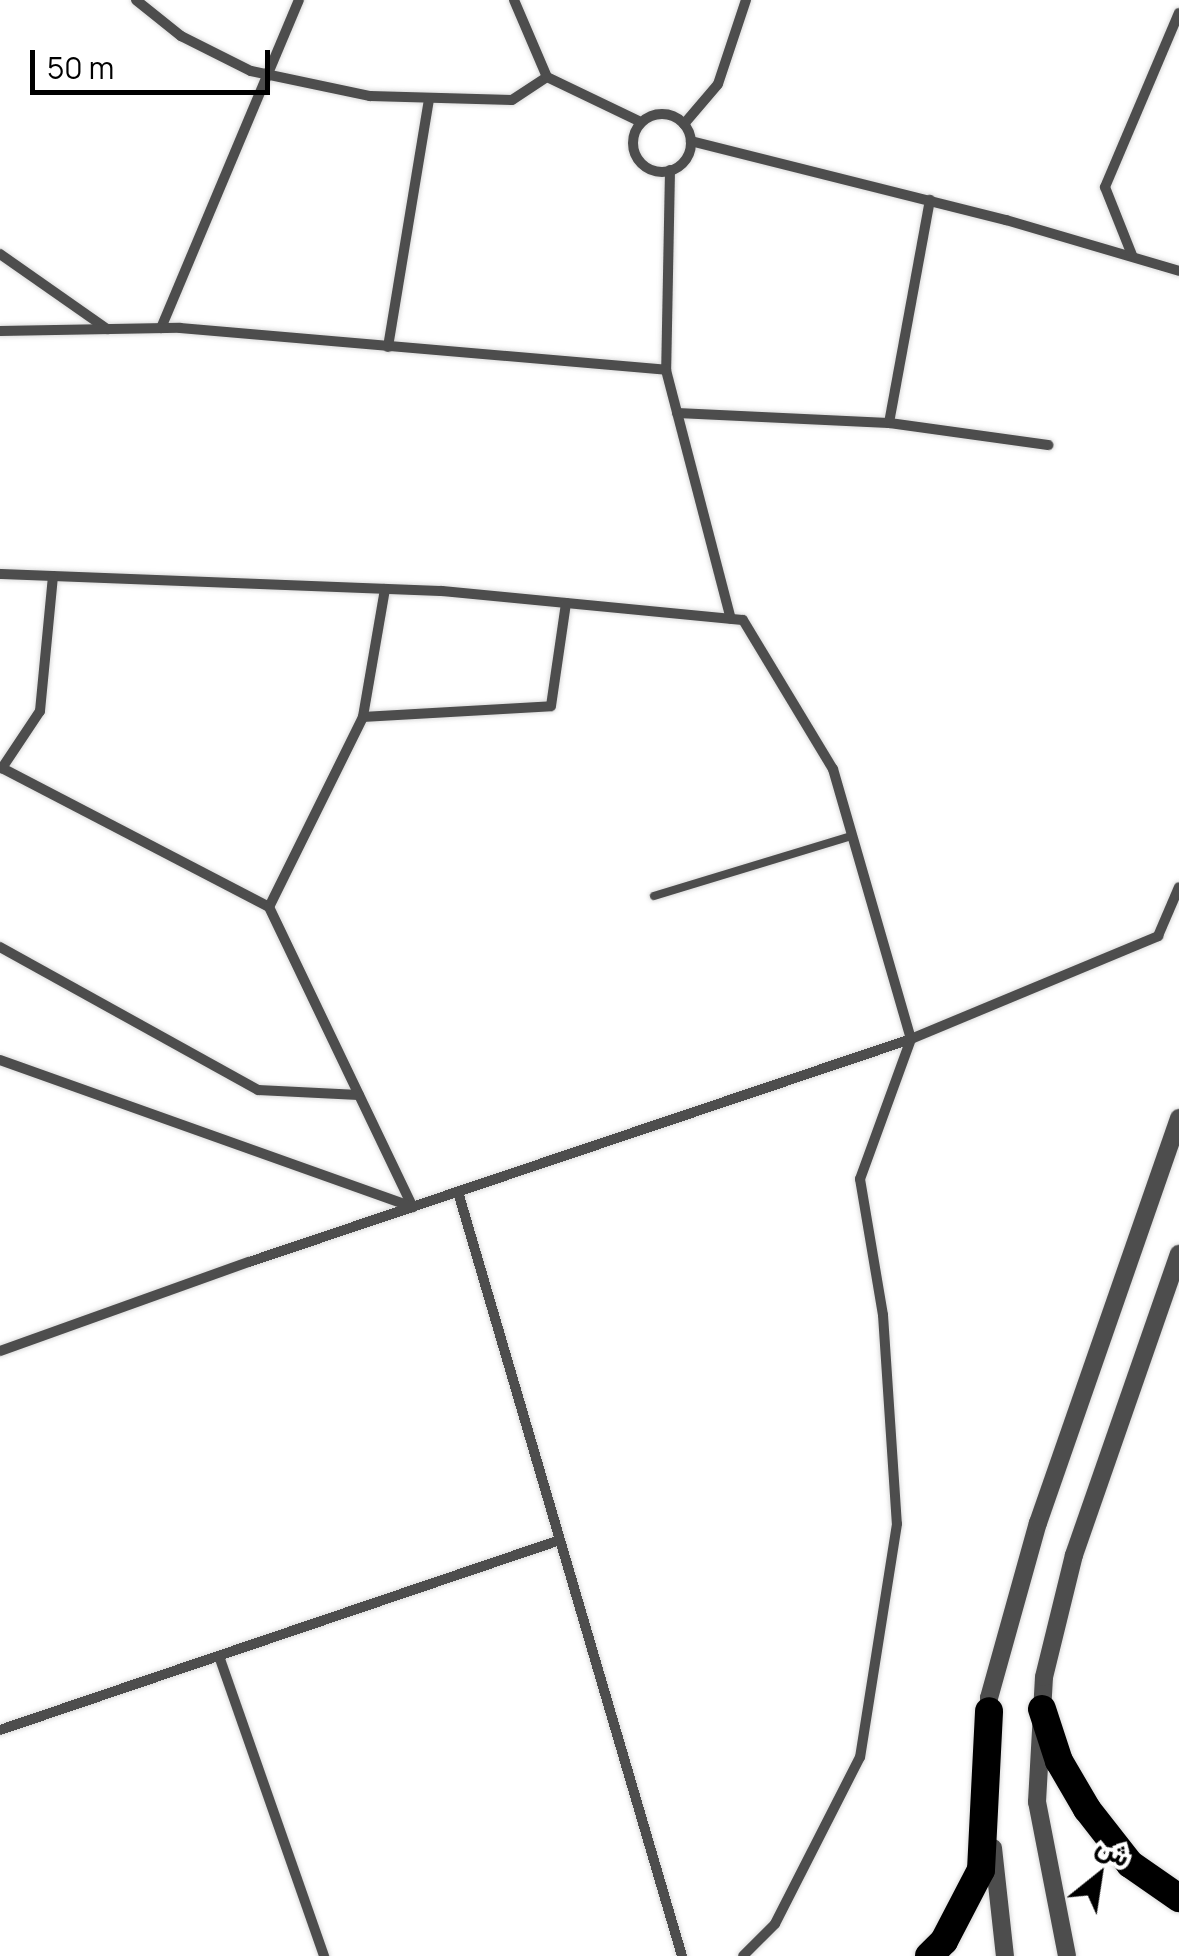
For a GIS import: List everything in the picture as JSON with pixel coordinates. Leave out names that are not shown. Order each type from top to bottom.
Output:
[{"type":"highway","points":[[1042,1710],[1059,1761],[1088,1809],[1130,1864],[1179,1898]]},
{"type":"highway","points":[[929,1956],[944,1940],[981,1870],[989,1711]]},
{"type":"street","points":[[136,0],[181,36],[251,71],[370,96],[512,100],[547,77]]},
{"type":"street","points":[[160,328],[271,75],[299,0]]},
{"type":"street","points":[[514,0],[547,77],[641,122]]},
{"type":"street","points":[[684,124],[718,84],[746,0]]},
{"type":"street","points":[[1132,255],[1105,187],[1179,12]]},
{"type":"street","points":[[388,347],[429,99]]},
{"type":"street","points":[[663,114],[684,124],[690,141],[686,159],[670,170],[652,170],[637,158],[633,139],[641,122],[663,114]]},
{"type":"street","points":[[690,141],[930,200],[1179,271]]},
{"type":"street","points":[[670,170],[666,370],[731,618]]},
{"type":"street","points":[[888,423],[930,200]]},
{"type":"street","points":[[0,254],[108,329]]},
{"type":"street","points":[[0,331],[160,328],[666,370]]},
{"type":"street","points":[[677,413],[888,423],[1048,444]]},
{"type":"street","points":[[0,574],[384,589],[742,620],[833,768],[911,1039],[860,1179],[883,1315],[897,1524],[860,1757],[775,1924],[743,1956]]},
{"type":"street","points":[[53,576],[40,711],[2,768],[269,907],[413,1207]]},
{"type":"street","points":[[269,907],[363,717],[384,589]]},
{"type":"street","points":[[363,717],[551,706],[566,603]]},
{"type":"street","points":[[0,1351],[911,1039],[1158,936],[1179,887]]},
{"type":"street","points":[[0,947],[258,1090],[359,1095]]},
{"type":"street","points":[[0,1060],[413,1207]]},
{"type":"street","points":[[1005,1956],[990,1808],[989,1711],[1038,1523],[1179,1118]]},
{"type":"street","points":[[458,1192],[682,1956]]},
{"type":"street","points":[[1067,1956],[1036,1802],[1044,1677],[1074,1555],[1179,1254]]},
{"type":"street","points":[[0,1730],[560,1540]]},
{"type":"street","points":[[220,1656],[324,1956]]},
{"type":"lane","points":[[654,896],[852,836]]}]
